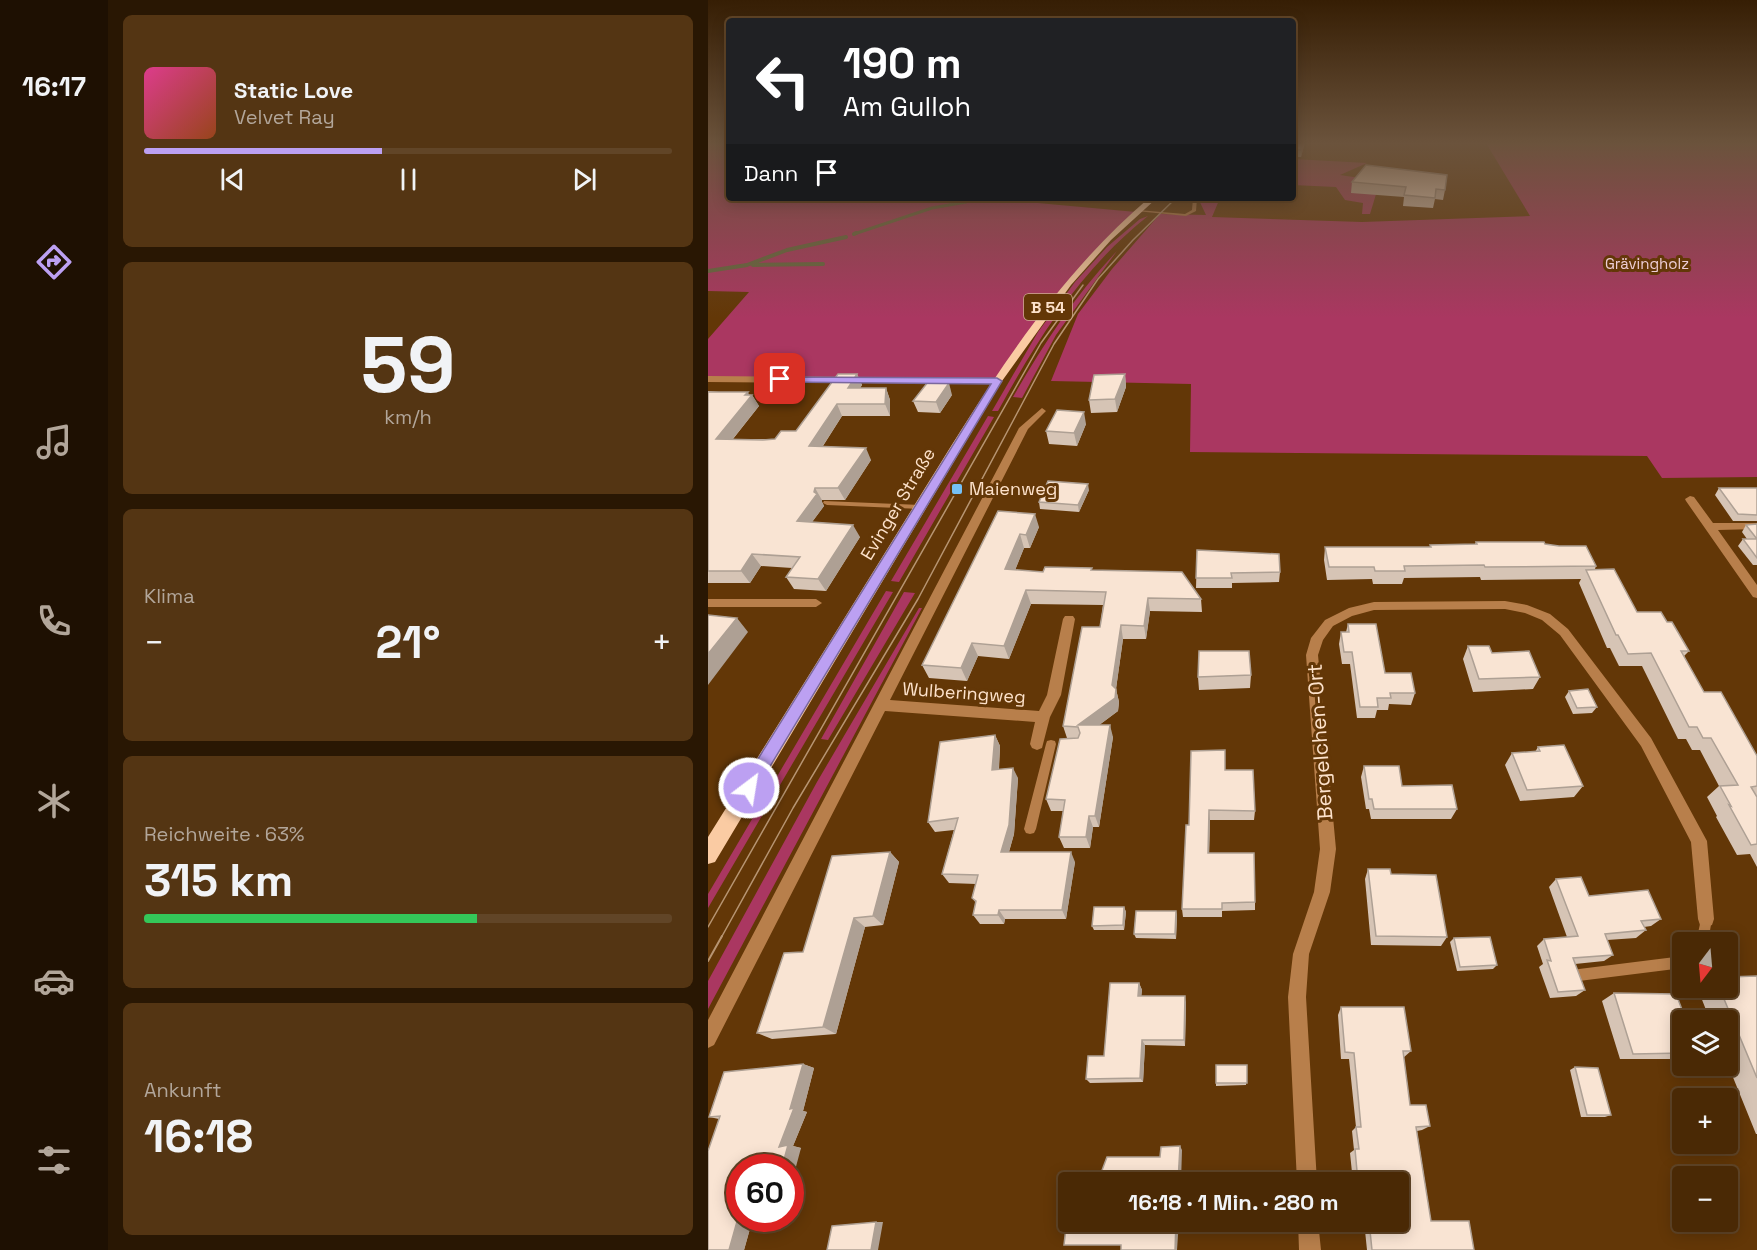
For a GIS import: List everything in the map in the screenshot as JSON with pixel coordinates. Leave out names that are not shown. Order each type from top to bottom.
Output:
[{"type":"main road","name":"Evinger Straße","points":[[708,855],[997,381],[1057,296],[1107,240],[1149,201]]},
{"type":"street","points":[[708,379],[997,381]]},
{"type":"street","points":[[708,1039],[1024,428],[1042,411]]},
{"type":"street","points":[[1690,499],[1757,594]]},
{"type":"street","points":[[1710,526],[1757,526]]},
{"type":"street","points":[[708,603],[816,603]]},
{"type":"street","name":"Bergelchen-Ort","points":[[1306,1172],[1298,997],[1301,954],[1322,892],[1328,849],[1312,655],[1317,638],[1329,623],[1349,612],[1374,606],[1505,605],[1527,609],[1546,617],[1564,632],[1646,742],[1700,841],[1706,919]]},
{"type":"street","name":"Wulberingweg","points":[[1037,744],[1043,717],[1054,695],[1069,619]]},
{"type":"street","name":"Wulberingweg","points":[[881,705],[1043,717]]},
{"type":"street","points":[[1309,1232],[1310,1250]]},
{"type":"lane","points":[[1138,211],[1186,214],[1194,211],[1195,201]]},
{"type":"lane","points":[[827,502],[921,507]]},
{"type":"lane","name":"Wulberingweg","points":[[1030,829],[1055,744],[1037,744]]},
{"type":"lane","points":[[1704,932],[1706,919]]},
{"type":"lane","points":[[1579,975],[1672,963]]},
{"type":"green space","points":[[708,201],[1020,201],[1136,212],[1084,263],[997,381],[708,379],[708,339],[749,292],[708,291]]},
{"type":"green space","name":"Grävingholz","points":[[1200,201],[1219,201],[1212,217],[1362,222],[1530,216],[1521,201],[1757,201],[1757,477],[1662,478],[1647,456],[1190,452],[1191,384],[1051,381],[1078,314],[1112,269],[1160,214],[1206,215]]},
{"type":"green space","points":[[1353,201],[1374,201],[1370,214],[1362,214],[1363,203]]},
{"type":"green space","points":[[1148,216],[1101,259],[1081,283],[1028,358],[998,411],[992,411],[1038,332],[1075,282],[1107,247],[1140,219]]},
{"type":"green space","points":[[1117,251],[1056,335],[1022,398],[1013,397],[1061,321],[1087,285]]},
{"type":"green space","points":[[988,416],[994,417],[899,582],[891,581]]},
{"type":"green space","points":[[886,591],[893,592],[708,908],[708,894]]},
{"type":"green space","points":[[904,592],[915,593],[828,740],[821,739]]},
{"type":"green space","points":[[919,608],[922,608],[708,1009],[708,981],[817,782]]},
{"type":"building","points":[[838,374],[857,374],[848,388],[886,388],[885,404],[837,404],[809,446],[866,448],[838,488],[815,488],[814,492],[817,494],[797,521],[853,525],[818,579],[786,577],[800,557],[752,554],[741,571],[708,571],[708,392],[748,392],[745,395],[752,395],[716,439],[775,439],[781,431],[796,431]]},
{"type":"building","points":[[1125,374],[1115,399],[1089,400],[1094,375]]},
{"type":"building","points":[[928,382],[949,383],[936,402],[913,401]]},
{"type":"building","points":[[1057,410],[1084,412],[1074,433],[1046,431]]},
{"type":"building","points":[[1048,481],[1088,484],[1078,505],[1039,502]]},
{"type":"building","points":[[1719,488],[1757,488],[1757,515],[1738,514]]},
{"type":"building","points":[[998,511],[1035,514],[1026,535],[1020,534],[1005,569],[1043,572],[1045,567],[1182,572],[1201,599],[1148,598],[1144,626],[1121,625],[1112,685],[1116,689],[1115,698],[1078,725],[1110,725],[1095,816],[1089,816],[1086,837],[1059,837],[1065,800],[1046,799],[1060,739],[1078,738],[1080,733],[1078,727],[1063,726],[1082,627],[1100,627],[1106,592],[1026,590],[1004,646],[972,643],[961,668],[922,665]]},
{"type":"building","points":[[1757,524],[1757,539],[1746,525]]},
{"type":"building","points":[[1743,539],[1757,539],[1757,558]]},
{"type":"building","points":[[1476,542],[1544,542],[1559,546],[1586,546],[1596,566],[1404,566],[1405,571],[1375,571],[1374,567],[1329,567],[1325,547],[1431,547],[1430,545],[1477,544]]},
{"type":"building","points":[[1197,550],[1279,554],[1280,572],[1231,573],[1232,578],[1196,578]]},
{"type":"building","points":[[1614,569],[1637,612],[1661,612],[1667,622],[1672,622],[1689,651],[1681,651],[1704,692],[1721,692],[1757,756],[1757,786],[1751,787],[1757,797],[1757,844],[1751,845],[1720,786],[1738,785],[1711,738],[1703,738],[1697,727],[1689,727],[1651,653],[1628,654],[1616,635],[1586,570]]},
{"type":"building","points":[[708,615],[737,618],[708,654]]},
{"type":"building","points":[[1348,624],[1376,624],[1385,673],[1411,673],[1415,693],[1390,693],[1391,698],[1377,698],[1378,707],[1360,707],[1352,652],[1344,652],[1341,632],[1349,632]]},
{"type":"building","points":[[1468,646],[1489,646],[1492,653],[1529,651],[1540,677],[1479,679]]},
{"type":"building","points":[[1199,651],[1249,651],[1251,675],[1198,677]]},
{"type":"building","points":[[1588,689],[1597,707],[1577,708],[1569,691]]},
{"type":"building","points":[[995,735],[992,770],[1013,768],[1009,825],[1001,852],[1071,852],[1062,910],[999,910],[998,915],[973,915],[976,901],[972,898],[978,875],[942,874],[958,818],[928,822],[940,742]]},
{"type":"building","points":[[1564,745],[1583,786],[1527,790],[1512,753],[1540,751],[1538,747]]},
{"type":"building","points":[[1225,750],[1225,770],[1253,770],[1255,811],[1209,810],[1208,853],[1254,853],[1255,902],[1222,903],[1222,909],[1182,909],[1186,825],[1189,825],[1191,751]]},
{"type":"building","points":[[1364,766],[1399,766],[1402,786],[1452,785],[1457,809],[1374,809],[1372,799],[1369,799]]},
{"type":"building","points":[[890,852],[873,916],[854,918],[823,1027],[757,1033],[784,953],[803,952],[832,856]]},
{"type":"building","points":[[1368,869],[1390,869],[1391,874],[1436,875],[1447,937],[1376,936]]},
{"type":"building","points":[[1581,877],[1589,896],[1648,890],[1661,919],[1641,921],[1646,930],[1605,934],[1613,955],[1573,958],[1585,990],[1558,992],[1547,960],[1551,961],[1544,939],[1578,936],[1556,879]]},
{"type":"building","points":[[1094,907],[1124,907],[1123,925],[1092,926]]},
{"type":"building","points":[[1136,911],[1176,911],[1175,934],[1134,934]]},
{"type":"building","points":[[1490,937],[1497,965],[1460,967],[1454,938]]},
{"type":"building","points":[[1757,976],[1757,1078],[1738,1032],[1738,1010],[1729,1010],[1724,998],[1738,998],[1738,977]]},
{"type":"building","points":[[1110,983],[1139,983],[1138,996],[1185,996],[1184,1040],[1142,1040],[1140,1078],[1086,1079],[1088,1056],[1104,1056]]},
{"type":"building","points":[[1614,993],[1672,994],[1672,998],[1678,998],[1682,1010],[1672,1010],[1672,1053],[1633,1054]]},
{"type":"building","points":[[1341,1007],[1404,1007],[1411,1051],[1403,1051],[1410,1105],[1426,1105],[1430,1126],[1416,1127],[1431,1221],[1469,1221],[1474,1250],[1372,1250],[1370,1232],[1409,1232],[1409,1172],[1357,1172],[1355,1149],[1359,1149],[1356,1127],[1361,1127],[1354,1053],[1345,1052]]},
{"type":"building","points":[[803,1064],[790,1109],[794,1108],[779,1147],[788,1145],[786,1154],[726,1154],[726,1232],[734,1232],[729,1250],[708,1250],[708,1151],[720,1116],[709,1117],[724,1072]]},
{"type":"building","points":[[1216,1065],[1247,1065],[1247,1083],[1216,1083]]},
{"type":"building","points":[[1575,1067],[1598,1068],[1611,1115],[1587,1115]]},
{"type":"building","points":[[1180,1146],[1179,1172],[1101,1172],[1107,1157],[1160,1157],[1161,1147]]},
{"type":"building","points":[[876,1222],[871,1250],[827,1250],[832,1226]]},
{"type":"building","points":[[1065,1232],[1176,1232],[1175,1250],[1121,1250],[1121,1245],[1064,1245]]},
{"type":"waterway","points":[[856,233],[854,234],[932,208],[966,202]]},
{"type":"waterway","points":[[708,271],[747,265],[787,250],[846,237]]},
{"type":"waterway","points":[[753,265],[823,264]]},
{"type":"tram line","points":[[721,938],[793,808],[918,599],[1054,344],[1098,279],[1173,201]]},
{"type":"tram line","points":[[708,927],[1041,343],[1083,285]]},
{"type":"tram line","points":[[708,961],[722,936]]},
{"type":"place","name":"Maienweg","points":[[957,489]]},
{"type":"route","points":[[749,788],[997,381],[780,379]]}]
